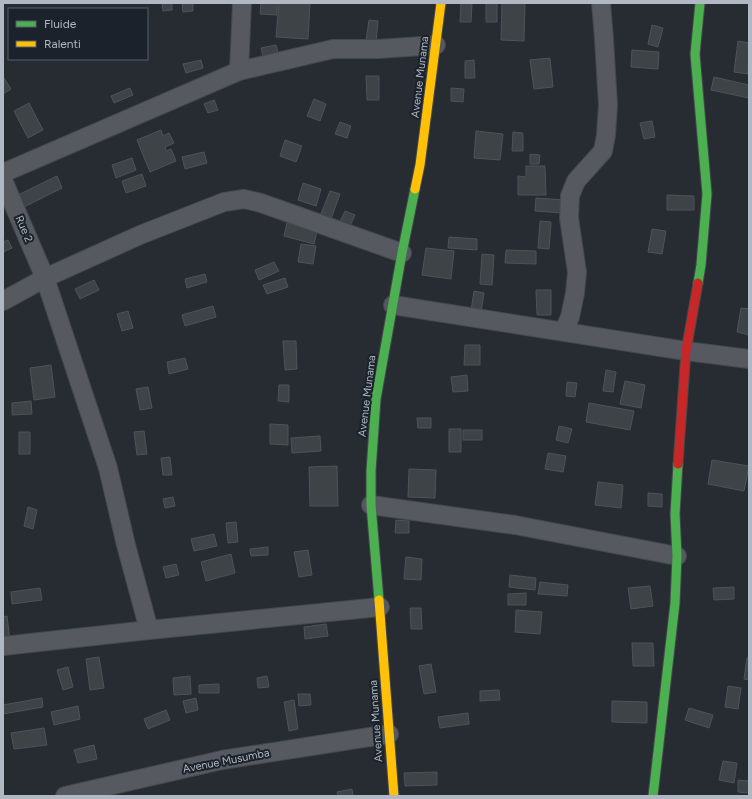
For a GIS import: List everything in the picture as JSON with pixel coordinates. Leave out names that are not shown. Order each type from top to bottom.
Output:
[{"type":"street","points":[[239,71],[242,3]]},
{"type":"street","name":"Avenue Munama","points":[[394,796],[371,505],[371,471],[376,399],[402,253],[420,165],[441,3]]},
{"type":"street","points":[[564,331],[570,317],[574,299],[577,272],[569,218],[570,196],[576,181],[603,151],[606,135],[608,105],[601,3]]},
{"type":"street","points":[[653,796],[675,603],[677,556],[675,514],[686,351],[701,265],[707,194],[695,54],[700,3]]},
{"type":"street","points":[[3,173],[239,71],[334,49],[378,49],[436,46]]},
{"type":"street","name":"Rue 2","points":[[3,180],[45,278],[108,468],[126,545],[149,630]]},
{"type":"street","points":[[3,301],[45,278],[140,235],[224,202],[244,199],[261,203],[402,253]]},
{"type":"street","points":[[393,305],[686,351],[749,359]]},
{"type":"street","points":[[371,505],[515,525],[677,556]]},
{"type":"street","points":[[3,646],[380,607]]},
{"type":"street","name":"Avenue Musumba","points":[[67,796],[222,760],[389,734]]},
{"type":"building","points":[[162,3],[172,3],[172,10],[163,11]]},
{"type":"building","points":[[182,3],[193,3],[193,11],[183,12]]},
{"type":"building","points":[[261,3],[277,3],[277,15],[260,14]]},
{"type":"building","points":[[279,3],[310,3],[308,39],[276,37]]},
{"type":"building","points":[[461,3],[472,3],[471,22],[460,22]]},
{"type":"building","points":[[486,3],[497,3],[497,22],[486,22]]},
{"type":"building","points":[[502,3],[525,3],[524,41],[501,40]]},
{"type":"building","points":[[369,20],[378,21],[376,42],[366,41]]},
{"type":"building","points":[[652,25],[663,28],[658,47],[648,44]]},
{"type":"building","points":[[738,41],[749,43],[748,74],[734,72]]},
{"type":"building","points":[[276,45],[279,57],[264,60],[261,48]]},
{"type":"building","points":[[632,50],[659,52],[658,69],[631,67]]},
{"type":"building","points":[[550,58],[553,87],[534,89],[530,60]]},
{"type":"building","points":[[201,60],[203,68],[186,73],[183,64]]},
{"type":"building","points":[[474,60],[475,78],[465,78],[465,61]]},
{"type":"building","points":[[366,76],[379,76],[379,100],[367,100]]},
{"type":"building","points":[[714,77],[749,85],[749,98],[711,90]]},
{"type":"building","points":[[3,78],[11,89],[3,94]]},
{"type":"building","points":[[130,88],[133,95],[114,103],[111,96]]},
{"type":"building","points":[[451,88],[464,89],[463,102],[451,101]]},
{"type":"building","points":[[314,99],[326,104],[320,121],[307,116]]},
{"type":"building","points":[[214,100],[218,110],[208,113],[204,104]]},
{"type":"building","points":[[29,103],[43,130],[28,138],[14,111]]},
{"type":"building","points":[[652,121],[655,137],[644,139],[640,123]]},
{"type":"building","points":[[340,122],[351,126],[347,138],[335,134]]},
{"type":"building","points":[[161,130],[163,136],[169,133],[174,143],[165,147],[166,151],[171,149],[176,161],[150,172],[137,140]]},
{"type":"building","points":[[476,131],[503,134],[500,160],[474,158]]},
{"type":"building","points":[[513,132],[523,133],[523,151],[512,151]]},
{"type":"building","points":[[285,140],[302,146],[296,162],[280,156]]},
{"type":"building","points":[[204,152],[207,163],[185,169],[182,157]]},
{"type":"building","points":[[530,154],[540,155],[539,164],[530,164]]},
{"type":"building","points":[[132,158],[136,170],[116,178],[112,165]]},
{"type":"building","points":[[526,166],[545,166],[546,195],[518,195],[518,176],[526,177]]},
{"type":"building","points":[[142,174],[146,186],[126,193],[122,181]]},
{"type":"building","points":[[57,176],[62,188],[24,207],[18,195]]},
{"type":"building","points":[[303,183],[321,189],[316,206],[298,200]]},
{"type":"building","points":[[330,191],[340,194],[331,219],[321,214]]},
{"type":"building","points":[[667,195],[694,196],[694,210],[667,210]]},
{"type":"building","points":[[536,198],[564,200],[563,213],[535,211]]},
{"type":"building","points":[[345,211],[355,215],[349,228],[339,224]]},
{"type":"building","points":[[540,221],[551,222],[549,249],[538,248]]},
{"type":"building","points":[[287,223],[317,231],[314,244],[284,236]]},
{"type":"building","points":[[652,229],[666,231],[662,254],[648,252]]},
{"type":"building","points":[[449,237],[477,239],[477,250],[448,248]]},
{"type":"building","points":[[8,240],[12,248],[3,252],[3,242]]},
{"type":"building","points":[[301,244],[316,246],[313,264],[298,262]]},
{"type":"building","points":[[426,248],[454,251],[451,279],[422,275]]},
{"type":"building","points":[[506,250],[536,251],[536,264],[505,263]]},
{"type":"building","points":[[482,254],[494,255],[492,285],[480,284]]},
{"type":"building","points":[[274,262],[279,271],[259,280],[255,270]]},
{"type":"building","points":[[205,274],[207,282],[187,288],[185,279]]},
{"type":"building","points":[[285,278],[288,287],[267,294],[263,285]]},
{"type":"building","points":[[94,280],[99,290],[80,299],[75,289]]},
{"type":"building","points":[[536,290],[551,290],[551,315],[537,315]]},
{"type":"building","points":[[474,291],[484,293],[481,312],[471,311]]},
{"type":"building","points":[[213,306],[216,317],[185,326],[182,315]]},
{"type":"building","points":[[741,308],[749,309],[749,335],[737,332]]},
{"type":"building","points":[[128,311],[133,328],[122,331],[117,314]]},
{"type":"building","points":[[283,341],[296,341],[297,369],[285,370]]},
{"type":"building","points":[[465,345],[480,345],[480,365],[464,365]]},
{"type":"building","points":[[185,358],[188,369],[169,374],[167,362]]},
{"type":"building","points":[[51,365],[55,397],[34,400],[30,368]]},
{"type":"building","points":[[606,370],[616,372],[613,392],[603,391]]},
{"type":"building","points":[[467,375],[468,391],[453,392],[451,377]]},
{"type":"building","points":[[625,381],[645,385],[641,408],[620,404]]},
{"type":"building","points":[[567,382],[577,383],[575,397],[566,396]]},
{"type":"building","points":[[279,385],[289,385],[289,402],[278,401]]},
{"type":"building","points":[[148,387],[152,408],[140,410],[136,389]]},
{"type":"building","points":[[31,401],[32,414],[12,415],[12,403]]},
{"type":"building","points":[[589,403],[634,411],[630,430],[586,422]]},
{"type":"building","points":[[417,418],[431,418],[431,428],[418,428]]},
{"type":"building","points":[[270,424],[288,425],[288,445],[270,444]]},
{"type":"building","points":[[559,426],[572,429],[568,443],[556,440]]},
{"type":"building","points":[[449,429],[461,429],[461,452],[449,452]]},
{"type":"building","points":[[463,430],[482,430],[482,440],[463,440]]},
{"type":"building","points":[[144,431],[147,454],[137,455],[134,432]]},
{"type":"building","points":[[19,432],[30,432],[30,454],[19,454]]},
{"type":"building","points":[[320,436],[321,451],[292,453],[291,438]]},
{"type":"building","points":[[548,453],[566,456],[563,472],[545,469]]},
{"type":"building","points":[[170,457],[172,475],[163,475],[161,458]]},
{"type":"building","points":[[712,460],[749,466],[744,491],[708,484]]},
{"type":"building","points":[[337,466],[338,506],[310,506],[309,467]]},
{"type":"building","points":[[409,469],[436,470],[435,498],[408,497]]},
{"type":"building","points":[[598,482],[623,485],[621,508],[595,505]]},
{"type":"building","points":[[648,493],[662,494],[662,507],[648,506]]},
{"type":"building","points":[[173,497],[175,506],[165,508],[163,499]]},
{"type":"building","points":[[28,507],[37,510],[33,529],[24,526]]},
{"type":"building","points":[[396,520],[409,521],[409,533],[395,533]]},
{"type":"building","points":[[236,522],[238,542],[228,543],[226,523]]},
{"type":"building","points":[[214,534],[217,546],[194,551],[191,539]]},
{"type":"building","points":[[268,547],[268,555],[251,556],[250,549]]},
{"type":"building","points":[[308,550],[312,575],[299,577],[294,552]]},
{"type":"building","points":[[231,554],[235,573],[206,581],[201,562]]},
{"type":"building","points":[[406,557],[422,559],[421,580],[404,579]]},
{"type":"building","points":[[176,564],[179,575],[166,578],[163,567]]},
{"type":"building","points":[[510,575],[536,578],[535,590],[509,587]]},
{"type":"building","points":[[540,582],[568,585],[567,596],[538,594]]},
{"type":"building","points":[[650,586],[653,606],[631,609],[628,588]]},
{"type":"building","points":[[734,587],[734,599],[714,600],[713,588]]},
{"type":"building","points":[[40,588],[42,600],[12,604],[11,592]]},
{"type":"building","points":[[526,593],[526,605],[508,605],[508,594]]},
{"type":"building","points":[[410,608],[421,608],[422,629],[411,629]]},
{"type":"building","points":[[516,610],[542,612],[540,634],[515,632]]},
{"type":"building","points":[[7,616],[10,641],[3,642],[3,617]]},
{"type":"building","points":[[326,624],[328,636],[305,639],[304,627]]},
{"type":"building","points":[[632,643],[653,643],[654,666],[633,666]]},
{"type":"building","points":[[99,657],[104,688],[90,690],[86,659]]},
{"type":"building","points":[[747,658],[749,658],[749,680],[744,679]]},
{"type":"building","points":[[431,664],[436,692],[424,694],[419,666]]},
{"type":"building","points":[[68,667],[73,687],[63,690],[57,670]]},
{"type":"building","points":[[190,676],[191,694],[174,695],[173,678]]},
{"type":"building","points":[[267,676],[269,687],[258,688],[257,678]]},
{"type":"building","points":[[219,684],[219,693],[199,693],[199,685]]},
{"type":"building","points":[[728,686],[741,688],[738,709],[725,707]]},
{"type":"building","points":[[499,690],[500,700],[480,701],[480,691]]},
{"type":"building","points":[[298,694],[310,694],[311,705],[299,706]]},
{"type":"building","points":[[42,698],[43,707],[3,714],[3,705]]},
{"type":"building","points":[[196,698],[198,710],[186,713],[183,701]]},
{"type":"building","points":[[294,700],[298,729],[289,731],[284,702]]},
{"type":"building","points":[[612,701],[647,702],[647,723],[612,722]]},
{"type":"building","points":[[78,706],[80,719],[54,725],[51,712]]},
{"type":"building","points":[[689,708],[713,715],[709,728],[685,720]]},
{"type":"building","points":[[166,710],[170,720],[148,729],[144,719]]},
{"type":"building","points":[[468,713],[469,724],[440,728],[438,717]]},
{"type":"building","points":[[44,728],[47,745],[14,749],[11,733]]},
{"type":"building","points":[[94,745],[97,759],[78,763],[74,750]]},
{"type":"building","points":[[723,761],[737,763],[734,783],[719,780]]},
{"type":"building","points":[[437,772],[437,785],[405,786],[404,773]]},
{"type":"building","points":[[738,780],[749,781],[749,793],[738,792]]},
{"type":"building","points":[[352,789],[353,796],[338,796],[337,792]]},
{"type":"traffic: fast","points":[[698,283],[707,194],[695,54],[700,3]]},
{"type":"traffic: fast","points":[[379,600],[371,505],[371,471],[376,399],[415,189]]},
{"type":"traffic: fast","points":[[653,796],[675,603],[677,556],[675,514],[678,464]]},
{"type":"traffic: slow","points":[[415,189],[420,165],[441,3]]},
{"type":"traffic: slow","points":[[379,600],[394,796]]},
{"type":"traffic: jam","points":[[678,464],[686,351],[698,283]]}]
